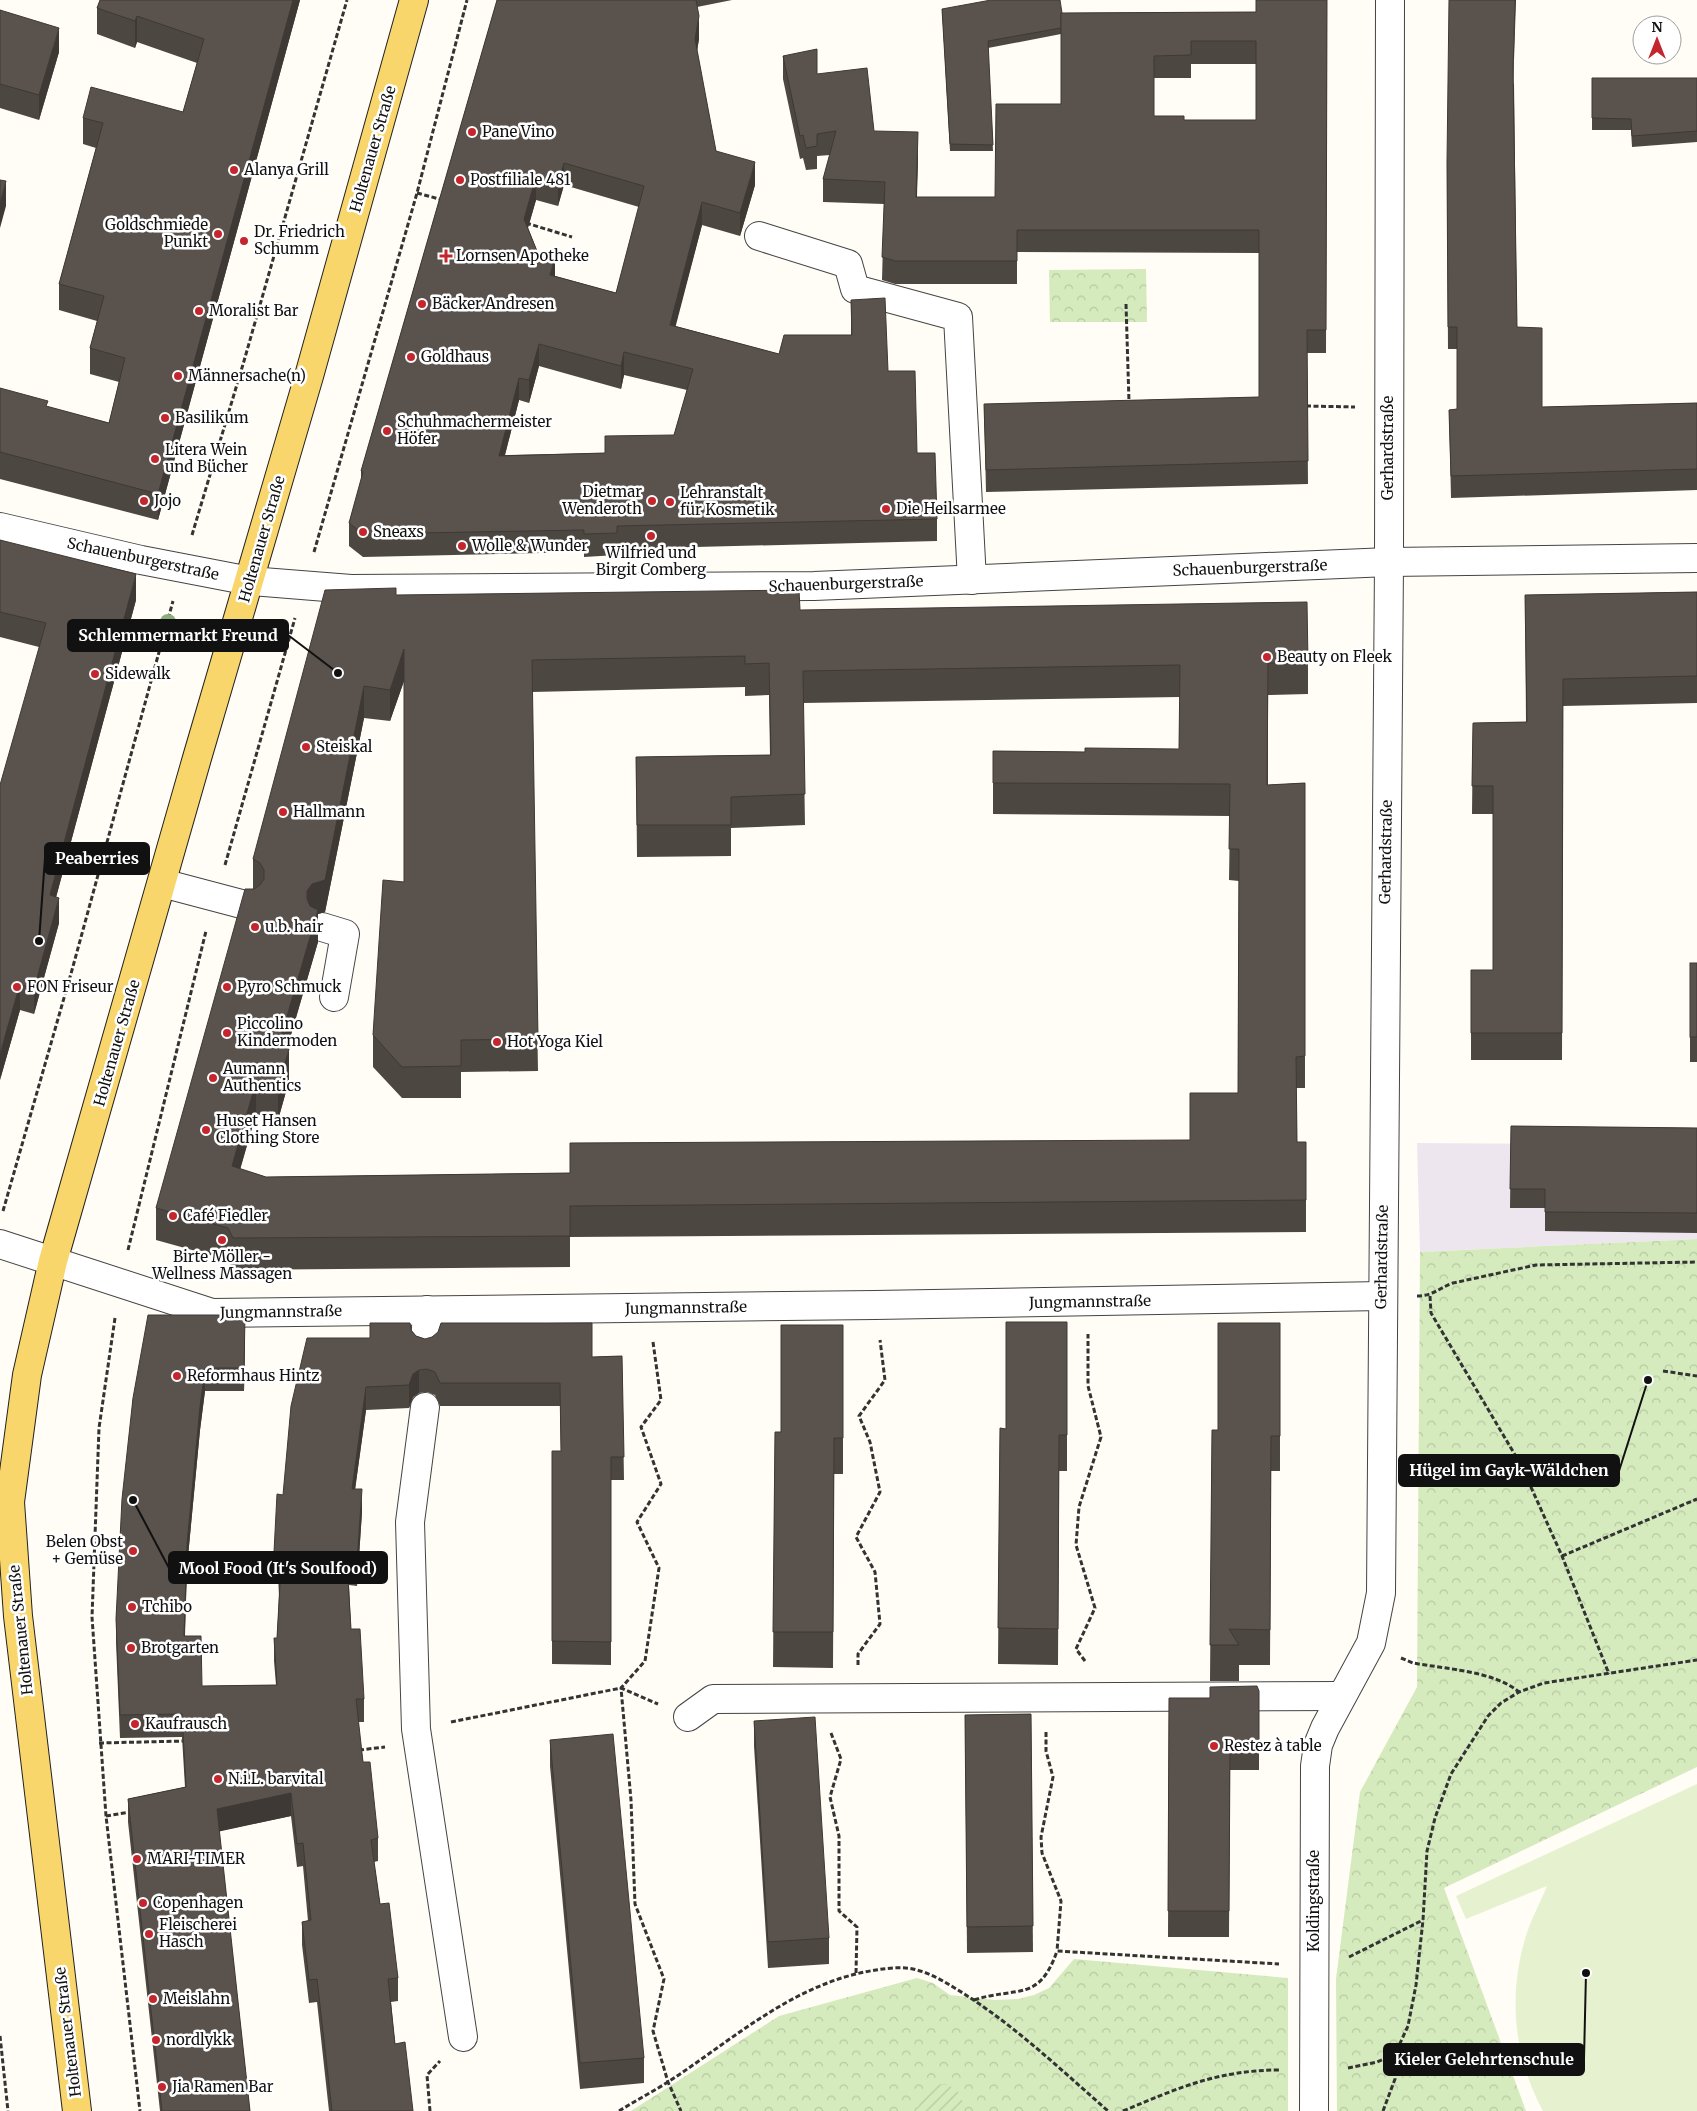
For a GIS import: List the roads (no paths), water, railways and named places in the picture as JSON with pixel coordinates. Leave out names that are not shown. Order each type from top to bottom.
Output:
[{"type":"main road","name":"Holtenauer Straße","points":[[77,2111],[18,1616],[10,1502],[27,1375],[53,1262],[250,582],[414,0]]},
{"type":"street","name":"Gerhardstraße","points":[[1341,1696],[1370,1643],[1381,1593],[1390,0]]},
{"type":"street","points":[[759,236],[848,264],[855,289],[958,317],[972,580]]},
{"type":"street","name":"Schauenburgerstraße","points":[[0,528],[250,582],[351,589],[814,586],[1388,562],[1697,558]]},
{"type":"street","points":[[162,883],[249,906]]},
{"type":"street","points":[[322,927],[345,934],[334,997]]},
{"type":"street","name":"Jungmannstraße","points":[[0,1244],[212,1313],[1089,1302],[1382,1296]]},
{"type":"street","points":[[426,1346],[427,1310]]},
{"type":"street","points":[[425,1407],[410,1522],[416,1729],[463,2036]]},
{"type":"street","points":[[688,1717],[713,1700],[817,1698],[1111,1699],[1341,1696]]},
{"type":"street","name":"Koldingstraße","points":[[1314,2111],[1315,1766],[1318,1745],[1341,1696]]},
{"type":"place","name":"Pane Vino","points":[[472,132]]},
{"type":"place","name":"Alanya Grill","points":[[234,170]]},
{"type":"place","name":"Postfiliale 481","points":[[460,180]]},
{"type":"place","name":"Goldschmiede Punkt","points":[[218,234]]},
{"type":"place","name":"Dr. Friedrich Schumm","points":[[244,241]]},
{"type":"place","name":"Lornsen Apotheke","points":[[446,256]]},
{"type":"place","name":"Bäcker Andresen","points":[[422,304]]},
{"type":"place","name":"Moralist Bar","points":[[199,311]]},
{"type":"place","name":"Goldhaus","points":[[411,357]]},
{"type":"place","name":"Männersache(n)","points":[[178,376]]},
{"type":"place","name":"Basilikum","points":[[165,418]]},
{"type":"place","name":"Schuhmachermeister Höfer","points":[[387,431]]},
{"type":"place","name":"Litera Wein und Bücher","points":[[155,459]]},
{"type":"place","name":"Jojo","points":[[144,501]]},
{"type":"place","name":"Dietmar Wenderoth","points":[[652,501]]},
{"type":"place","name":"Lehranstalt für Kosmetik","points":[[670,502]]},
{"type":"place","name":"Die Heilsarmee","points":[[886,509]]},
{"type":"place","name":"Sneaxs","points":[[363,532]]},
{"type":"place","name":"Wilfried und Birgit Comberg","points":[[651,536]]},
{"type":"place","name":"Wolle & Wunder","points":[[462,546]]},
{"type":"place","name":"Beauty on Fleek","points":[[1267,657]]},
{"type":"place","name":"Schlemmermarkt Freund","points":[[338,673]]},
{"type":"place","name":"Sidewalk","points":[[95,674]]},
{"type":"place","name":"Steiskal","points":[[306,747]]},
{"type":"place","name":"Hallmann","points":[[283,812]]},
{"type":"place","name":"u.b. hair","points":[[255,927]]},
{"type":"place","name":"Peaberries","points":[[39,941]]},
{"type":"place","name":"FON Friseur","points":[[17,987]]},
{"type":"place","name":"Pyro Schmuck","points":[[227,987]]},
{"type":"place","name":"Piccolino Kindermoden","points":[[227,1033]]},
{"type":"place","name":"Hot Yoga Kiel","points":[[497,1042]]},
{"type":"place","name":"Aumann Authentics","points":[[213,1078]]},
{"type":"place","name":"Huset Hansen Clothing Store","points":[[206,1130]]},
{"type":"place","name":"Café Fiedler","points":[[173,1216]]},
{"type":"place","name":"Birte Möller - Wellness Massagen","points":[[222,1240]]},
{"type":"place","name":"Reformhaus Hintz","points":[[177,1376]]},
{"type":"place","name":"Hügel im Gayk-Wäldchen","points":[[1648,1380]]},
{"type":"place","name":"Mool Food (It's Soulfood)","points":[[133,1500]]},
{"type":"place","name":"Belen Obst + Gemüse","points":[[133,1551]]},
{"type":"place","name":"Tchibo","points":[[132,1607]]},
{"type":"place","name":"Brotgarten","points":[[131,1648]]},
{"type":"place","name":"Kaufrausch","points":[[135,1724]]},
{"type":"place","name":"Restez à table","points":[[1214,1746]]},
{"type":"place","name":"N.i.L. barvital","points":[[218,1779]]},
{"type":"place","name":"MARI-TIMER","points":[[137,1859]]},
{"type":"place","name":"Copenhagen","points":[[143,1903]]},
{"type":"place","name":"Fleischerei Hasch","points":[[149,1934]]},
{"type":"place","name":"Kieler Gelehrtenschule","points":[[1586,1973]]},
{"type":"place","name":"Meislahn","points":[[153,1999]]},
{"type":"place","name":"nordlykk","points":[[156,2040]]},
{"type":"place","name":"Jia Ramen Bar","points":[[162,2087]]}]
